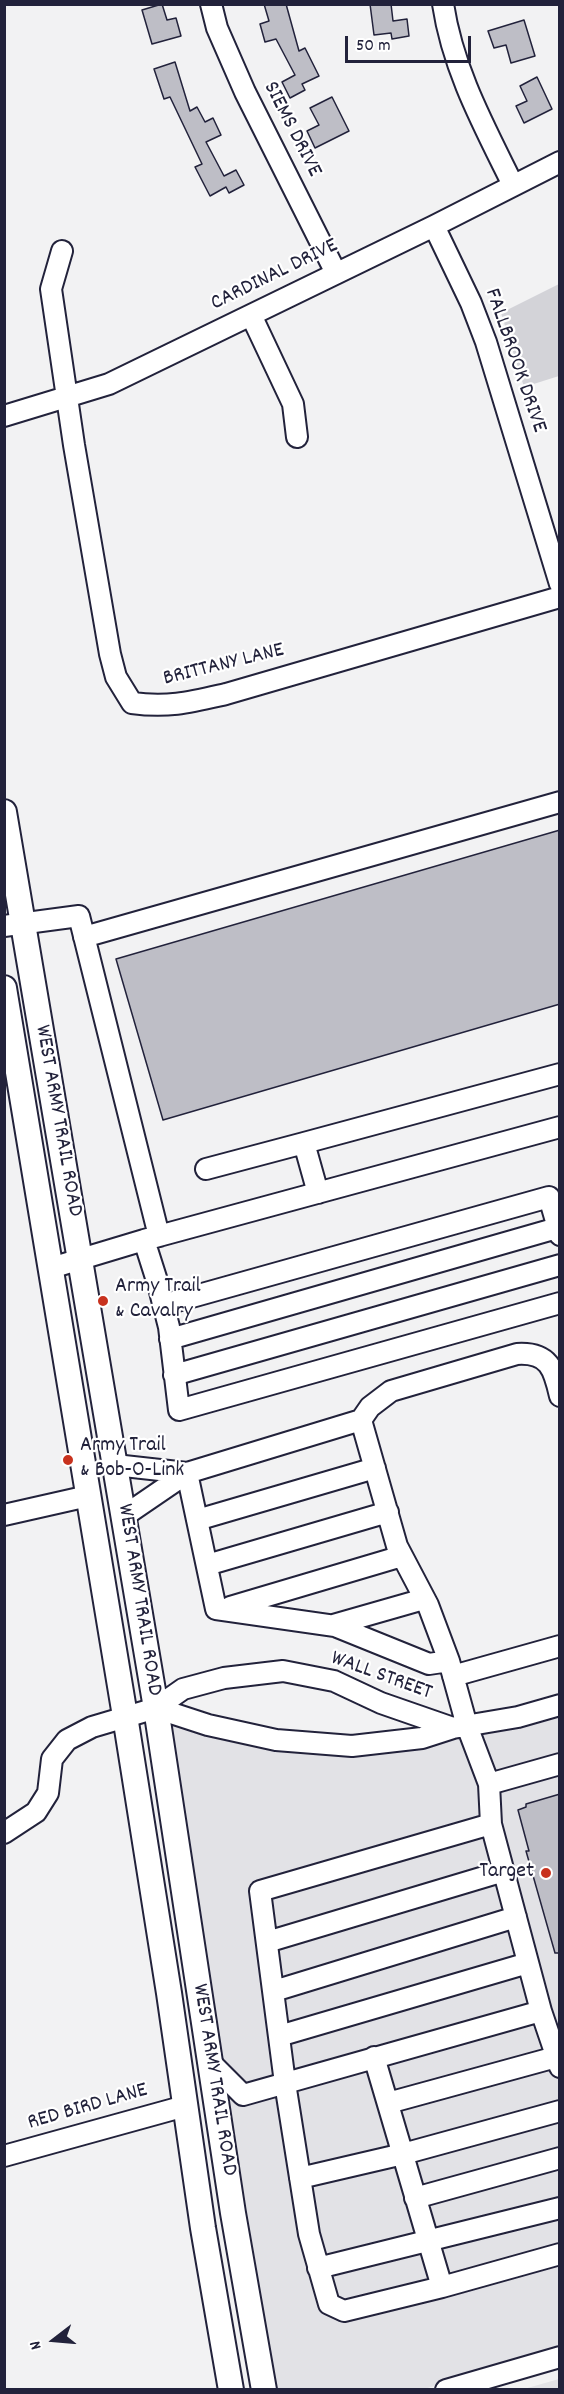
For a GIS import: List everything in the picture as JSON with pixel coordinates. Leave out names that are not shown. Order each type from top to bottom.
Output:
[{"type":"main road","name":"WEST ARMY TRAIL ROAD","points":[[4,812],[14,925],[81,1259],[156,1708],[210,2062],[264,2390]]},
{"type":"main road","name":"WEST ARMY TRAIL ROAD","points":[[4,988],[124,1716],[202,2228],[231,2390]]},
{"type":"street","name":"SIEMS DRIVE","points":[[211,4],[218,28],[244,92],[336,273]]},
{"type":"street","points":[[443,4],[447,35],[464,85],[513,185]]},
{"type":"street","name":"CARDINAL DRIVE","points":[[4,416],[109,384],[560,162]]},
{"type":"street","name":"FALLBROOK DRIVE","points":[[434,226],[471,303],[486,342],[560,584]]},
{"type":"street","points":[[62,251],[51,289],[68,397]]},
{"type":"street","points":[[251,315],[293,404],[297,437]]},
{"type":"street","name":"BRITTANY LANE","points":[[68,397],[108,644],[116,677],[132,703],[158,706],[178,705],[226,694],[560,597]]},
{"type":"street","points":[[84,937],[560,802]]},
{"type":"street","points":[[14,925],[79,916],[152,1238],[170,1339],[179,1410],[560,1303]]},
{"type":"street","points":[[206,1169],[560,1074]]},
{"type":"street","points":[[51,1268],[152,1238],[560,1127]]},
{"type":"street","points":[[304,1143],[318,1193]]},
{"type":"street","points":[[163,1305],[549,1197],[558,1232],[170,1339]]},
{"type":"street","points":[[174,1375],[560,1265]]},
{"type":"street","points":[[124,1516],[187,1473],[361,1420],[370,1407],[391,1391],[517,1354],[530,1353],[540,1356],[555,1375],[560,1396]]},
{"type":"street","points":[[361,1420],[402,1556],[424,1599],[451,1668],[460,1727],[489,1784],[491,1824],[541,2011],[558,2062],[388,2103]]},
{"type":"street","points":[[115,1465],[187,1473]]},
{"type":"street","points":[[197,1520],[375,1468]]},
{"type":"street","points":[[187,1473],[216,1609],[333,1625],[429,1664],[451,1668],[560,1646]]},
{"type":"street","points":[[4,1515],[88,1496]]},
{"type":"street","points":[[207,1564],[388,1512]]},
{"type":"street","points":[[221,1610],[402,1556]]},
{"type":"street","points":[[333,1625],[424,1599]]},
{"type":"street","name":"WALL STREET","points":[[4,1833],[36,1812],[48,1793],[52,1759],[67,1740],[92,1726],[156,1708],[183,1689],[224,1678],[283,1671],[334,1681],[381,1703],[460,1727]]},
{"type":"street","name":"WALL STREET","points":[[156,1708],[208,1725],[276,1740],[352,1746],[411,1739],[460,1727],[518,1717],[560,1705]]},
{"type":"street","points":[[489,1784],[560,1764]]},
{"type":"street","points":[[491,1824],[260,1891],[300,2178],[309,2234],[329,2304],[344,2311],[560,2254]]},
{"type":"street","points":[[267,1942],[504,1871]]},
{"type":"street","points":[[274,1990],[516,1917]]},
{"type":"street","points":[[279,2036],[528,1963]]},
{"type":"street","points":[[210,2062],[243,2095],[541,2011]]},
{"type":"street","points":[[374,2057],[441,2287]]},
{"type":"street","name":"RED BIRD LANE","points":[[4,2156],[185,2106]]},
{"type":"street","points":[[300,2178],[403,2154],[560,2111]]},
{"type":"street","points":[[415,2198],[560,2158]]},
{"type":"street","points":[[318,2268],[560,2208]]},
{"type":"street","points":[[446,2390],[560,2357]]},
{"type":"shaded area","points":[[559,284],[559,376],[524,387],[501,313]]},
{"type":"shaded area","points":[[559,1714],[559,2351],[424,2389],[276,2389],[167,1721],[233,1738],[332,1756],[444,1739]]},
{"type":"shaded area","points":[[559,2379],[559,2389],[524,2389]]},
{"type":"building","points":[[162,4],[167,20],[176,18],[181,36],[152,44],[142,10]]},
{"type":"building","points":[[264,4],[286,4],[299,51],[305,48],[319,76],[302,84],[305,90],[290,98],[282,82],[295,75],[276,39],[265,42],[260,24],[269,21]]},
{"type":"building","points":[[370,4],[391,4],[393,21],[407,19],[409,36],[392,39],[391,33],[374,35]]},
{"type":"building","points":[[524,20],[535,56],[511,63],[506,45],[494,48],[488,31]]},
{"type":"building","points":[[175,62],[190,111],[197,107],[205,122],[213,118],[221,135],[206,142],[224,176],[236,170],[244,185],[229,193],[226,187],[210,196],[195,167],[202,164],[170,97],[164,99],[154,69]]},
{"type":"building","points":[[537,77],[552,109],[524,123],[516,106],[527,101],[520,86]]},
{"type":"building","points":[[332,97],[349,131],[315,148],[307,131],[319,125],[310,108]]},
{"type":"building","points":[[560,830],[560,1004],[163,1120],[116,959]]},
{"type":"building","name":"Target","points":[[560,1794],[560,1953],[555,1953],[526,1851],[529,1851],[518,1810],[526,1807],[526,1804]]},
{"type":"place","name":"Army Trail & Cavalry","points":[[103,1301]]},
{"type":"place","name":"Army Trail & Bob-O-Link","points":[[68,1460]]},
{"type":"place","name":"Target","points":[[546,1873]]}]
